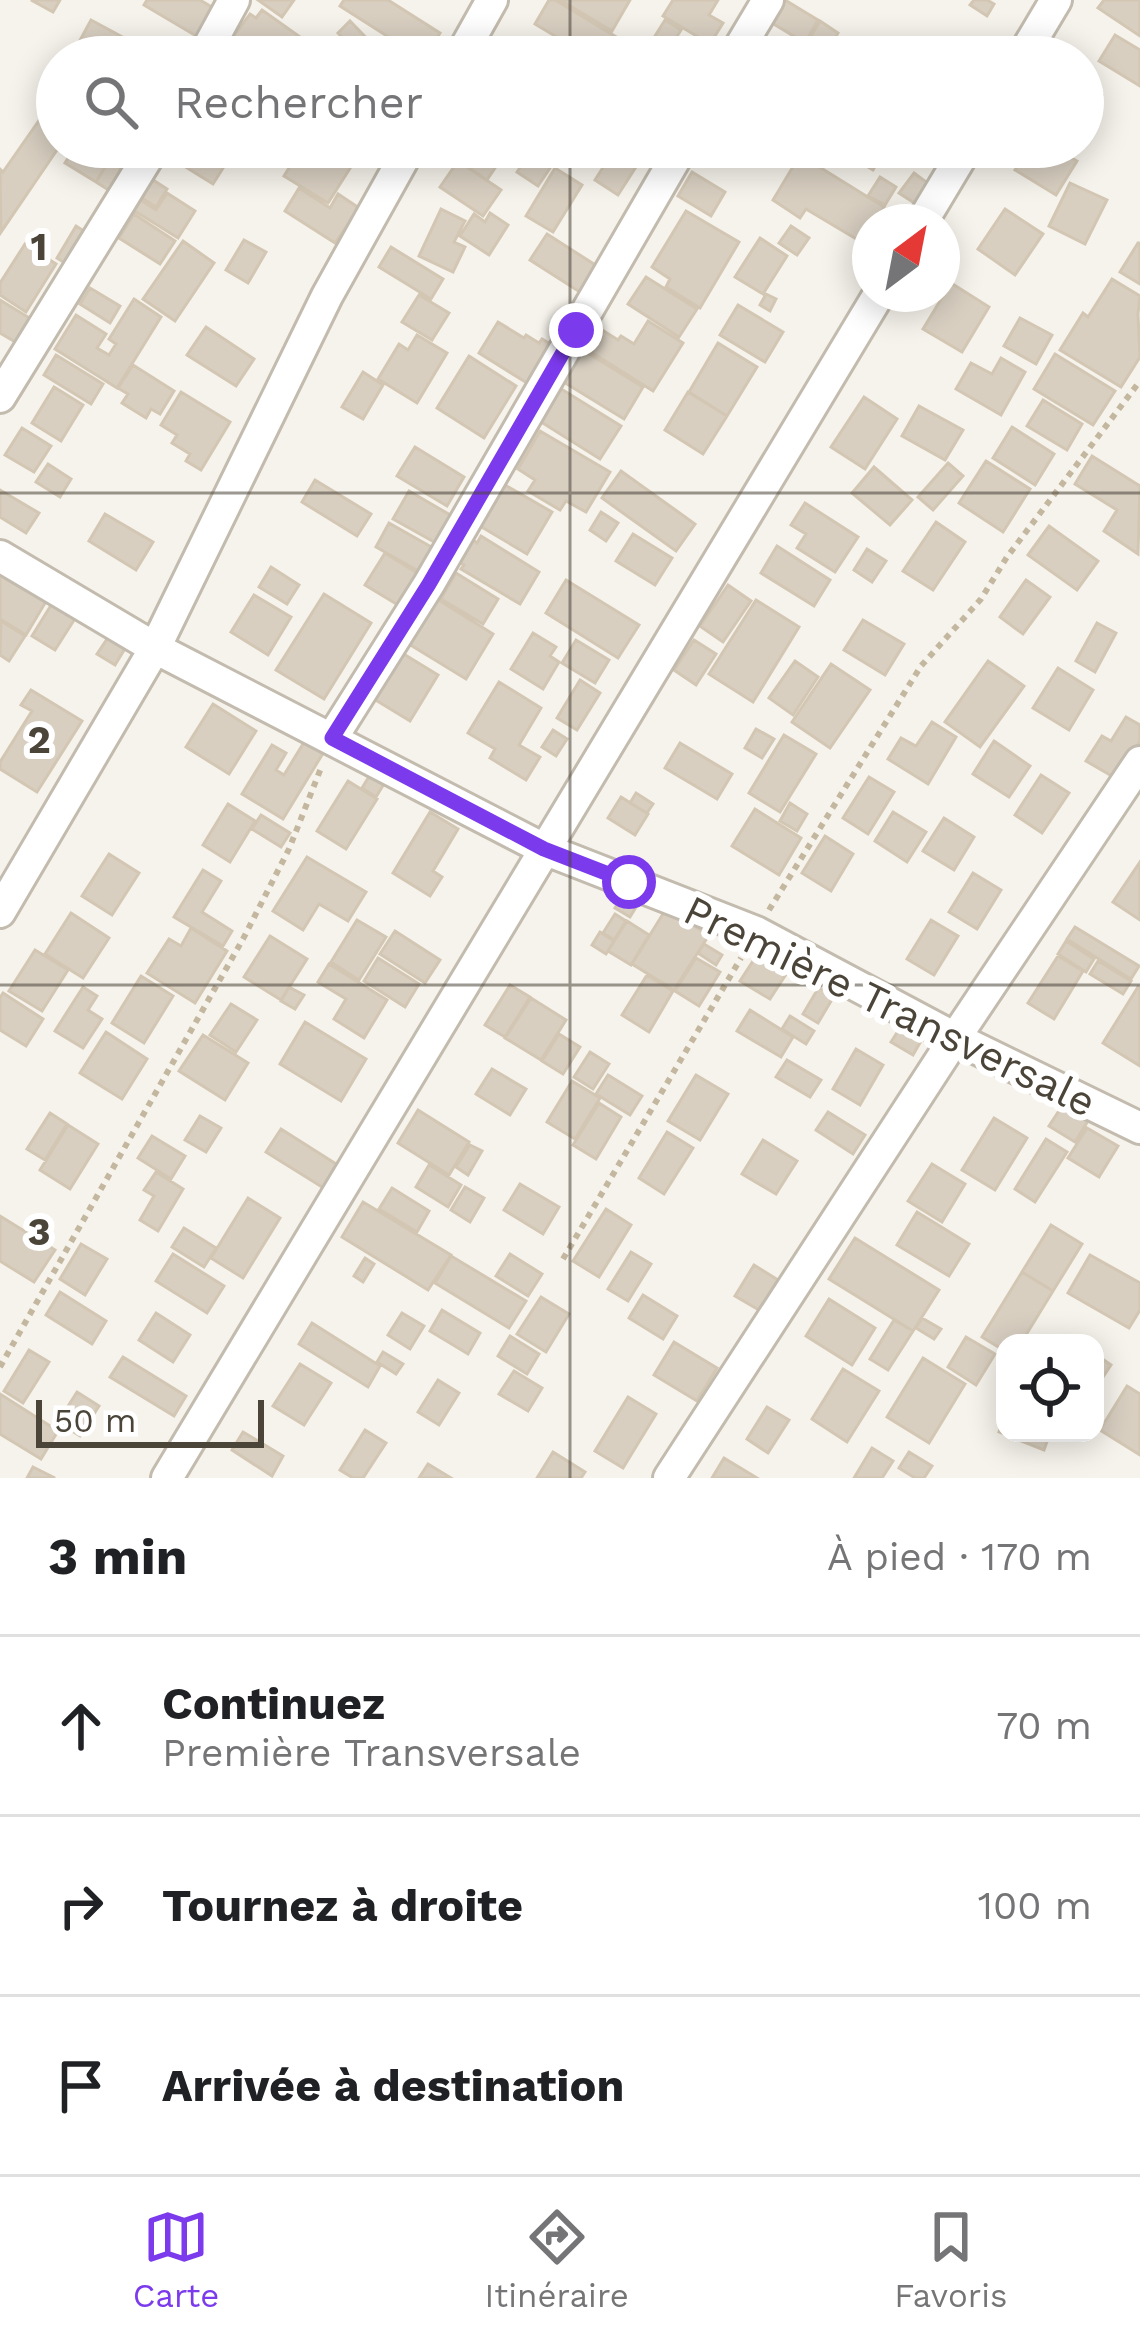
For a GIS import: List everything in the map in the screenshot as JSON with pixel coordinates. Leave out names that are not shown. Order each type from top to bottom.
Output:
[{"type":"street","points":[[214,36],[234,0]]},
{"type":"street","points":[[472,36],[492,0]]},
{"type":"street","points":[[746,36],[767,0]]},
{"type":"street","points":[[1035,36],[1056,0]]},
{"type":"street","points":[[0,397],[141,168]]},
{"type":"street","points":[[0,912],[155,649],[327,296],[398,168]]},
{"type":"street","points":[[332,738],[429,584],[670,168]]},
{"type":"street","points":[[933,204],[955,168]]},
{"type":"street","points":[[166,1478],[868,312]]},
{"type":"street","name":"Première Transversale","points":[[0,556],[155,649],[544,849],[756,932],[955,1038],[1140,1128]]},
{"type":"street","points":[[669,1478],[1140,762]]},
{"type":"path","points":[[562,1259],[831,807],[921,666],[981,599],[1007,557],[1140,381]]},
{"type":"path","points":[[0,1367],[243,939],[289,849],[332,738]]},
{"type":"building","points":[[31,0],[60,0],[53,12]]},
{"type":"building","points":[[147,0],[200,0],[215,9],[196,36],[144,5]]},
{"type":"building","points":[[258,0],[294,0],[282,17]]},
{"type":"building","points":[[344,0],[388,0],[440,33],[387,36],[340,6]]},
{"type":"building","points":[[549,0],[555,0],[615,36],[555,36],[535,24]]},
{"type":"building","points":[[560,0],[630,0],[612,31]]},
{"type":"building","points":[[673,0],[718,0],[709,15],[723,23],[715,36],[697,36],[663,16]]},
{"type":"building","points":[[785,0],[818,20],[809,36],[793,36],[772,23]]},
{"type":"building","points":[[974,0],[994,4],[987,16],[970,5]]},
{"type":"building","points":[[1104,0],[1140,0],[1140,36],[1098,8]]},
{"type":"building","points":[[262,10],[299,36],[234,36],[250,14],[256,18]]},
{"type":"building","points":[[91,20],[121,36],[82,36]]},
{"type":"building","points":[[665,20],[681,30],[677,36],[655,36]]},
{"type":"building","points":[[350,21],[364,36],[341,36],[338,33]]},
{"type":"building","points":[[820,21],[838,33],[836,36],[811,36]]},
{"type":"building","points":[[1115,35],[1140,50],[1140,86],[1104,64],[1104,53]]},
{"type":"building","points":[[36,125],[36,168],[45,168],[1,232],[0,169],[3,172]]},
{"type":"building","points":[[73,168],[104,168],[96,182]]},
{"type":"building","points":[[105,168],[120,168],[131,175],[118,196],[96,182]]},
{"type":"building","points":[[187,168],[223,168],[213,184]]},
{"type":"building","points":[[289,168],[350,168],[328,203],[284,176]]},
{"type":"building","points":[[453,168],[468,168],[501,190],[483,216],[440,187]]},
{"type":"building","points":[[469,168],[495,168],[487,180]]},
{"type":"building","points":[[520,168],[550,168],[538,186],[517,172]]},
{"type":"building","points":[[555,168],[582,185],[553,232],[526,216]]},
{"type":"building","points":[[603,168],[635,168],[618,195],[595,180]]},
{"type":"building","points":[[792,168],[821,168],[879,204],[852,204],[852,236],[806,209],[800,218],[773,200]]},
{"type":"building","points":[[1016,168],[1073,168],[1056,195]]},
{"type":"building","points":[[692,172],[725,192],[711,216],[678,196]]},
{"type":"building","points":[[914,173],[933,187],[920,204],[899,193]]},
{"type":"building","points":[[880,177],[896,187],[886,204],[868,196]]},
{"type":"building","points":[[150,178],[167,189],[156,207],[139,196]]},
{"type":"building","points":[[1070,183],[1107,200],[1085,244],[1049,226]]},
{"type":"building","points":[[299,188],[330,208],[338,194],[359,208],[335,243],[285,211]]},
{"type":"building","points":[[167,193],[195,211],[178,238],[130,208],[136,197],[156,210]]},
{"type":"building","points":[[441,209],[465,221],[454,242],[465,247],[453,272],[419,256]]},
{"type":"building","points":[[1005,209],[1043,234],[1015,275],[978,249]]},
{"type":"building","points":[[686,211],[739,242],[700,308],[666,287],[670,279],[652,267]]},
{"type":"building","points":[[490,213],[508,225],[489,255],[460,236],[474,214],[485,222]]},
{"type":"building","points":[[134,214],[175,241],[160,264],[119,238]]},
{"type":"building","points":[[76,226],[93,237],[73,268],[57,258]]},
{"type":"building","points":[[791,226],[809,238],[797,255],[779,243]]},
{"type":"building","points":[[547,234],[600,268],[583,294],[530,260]]},
{"type":"building","points":[[760,238],[787,256],[763,294],[735,277]]},
{"type":"building","points":[[244,240],[266,252],[248,283],[226,270]]},
{"type":"building","points":[[183,241],[214,263],[175,321],[143,299]]},
{"type":"building","points":[[1140,243],[1140,284],[1120,272]]},
{"type":"building","points":[[25,244],[56,264],[26,312],[0,295],[0,283]]},
{"type":"building","points":[[391,247],[443,279],[431,299],[379,267]]},
{"type":"building","points":[[646,277],[697,309],[679,337],[628,304]]},
{"type":"building","points":[[1112,279],[1140,296],[1140,357],[1121,387],[1060,350]]},
{"type":"building","points":[[90,288],[120,306],[110,323],[80,304]]},
{"type":"building","points":[[960,289],[989,307],[962,352],[923,329],[933,312],[960,312]]},
{"type":"building","points":[[766,294],[776,299],[770,311],[760,305]]},
{"type":"building","points":[[419,295],[449,313],[432,340],[402,322]]},
{"type":"building","points":[[134,299],[161,317],[117,388],[55,349],[76,315],[106,334],[97,348],[109,355],[116,344],[109,339]]},
{"type":"building","points":[[0,300],[31,319],[17,343],[0,333]]},
{"type":"building","points":[[738,305],[783,332],[765,362],[720,335]]},
{"type":"building","points":[[1020,318],[1052,335],[1036,364],[1004,346]]},
{"type":"building","points":[[648,321],[683,343],[653,391],[583,347],[596,326],[634,344]]},
{"type":"building","points":[[498,322],[524,338],[552,345],[527,383],[479,353]]},
{"type":"building","points":[[206,327],[254,359],[236,386],[187,355]]},
{"type":"building","points":[[417,335],[447,353],[417,403],[378,379],[399,344],[408,350]]},
{"type":"building","points":[[718,343],[757,367],[727,416],[689,392]]},
{"type":"building","points":[[581,349],[643,387],[624,419],[562,381]]},
{"type":"building","points":[[1055,354],[1115,391],[1093,425],[1034,389]]},
{"type":"building","points":[[56,355],[103,384],[91,404],[44,375]]},
{"type":"building","points":[[469,356],[516,386],[484,438],[437,408]]},
{"type":"building","points":[[1001,358],[1025,372],[1001,415],[956,389],[971,363],[992,374]]},
{"type":"building","points":[[133,365],[174,391],[160,414],[151,409],[146,418],[122,403],[128,394],[118,388]]},
{"type":"building","points":[[363,372],[383,385],[363,419],[342,407]]},
{"type":"building","points":[[54,387],[83,405],[61,441],[32,423]]},
{"type":"building","points":[[558,387],[621,426],[600,459],[538,420]]},
{"type":"building","points":[[181,392],[230,422],[201,470],[186,461],[190,454],[172,443],[177,435],[161,425]]},
{"type":"building","points":[[688,392],[727,416],[703,454],[665,430]]},
{"type":"building","points":[[864,397],[897,419],[865,469],[831,447]]},
{"type":"building","points":[[1043,400],[1082,424],[1067,450],[1027,426]]},
{"type":"building","points":[[919,406],[963,430],[945,460],[902,436]]},
{"type":"building","points":[[1012,427],[1054,454],[1035,485],[993,458]]},
{"type":"building","points":[[22,428],[51,446],[34,472],[5,455]]},
{"type":"building","points":[[540,431],[610,472],[586,512],[566,501],[560,510],[528,491],[535,480],[518,469]]},
{"type":"building","points":[[415,447],[464,477],[447,506],[397,476]]},
{"type":"building","points":[[1092,456],[1140,486],[1138,554],[1104,531],[1117,510],[1075,484]]},
{"type":"building","points":[[986,461],[1030,489],[1003,532],[959,503]]},
{"type":"building","points":[[948,463],[963,476],[933,510],[918,497]]},
{"type":"building","points":[[48,464],[71,479],[60,497],[36,482]]},
{"type":"building","points":[[874,467],[912,500],[890,525],[852,493]]},
{"type":"building","points":[[621,471],[695,524],[676,551],[602,498]]},
{"type":"building","points":[[315,480],[371,514],[357,536],[302,502]]},
{"type":"building","points":[[505,485],[552,512],[527,554],[480,526]]},
{"type":"building","points":[[0,490],[39,513],[26,533],[0,517]]},
{"type":"building","points":[[409,491],[452,516],[436,543],[393,519]]},
{"type":"building","points":[[805,503],[858,537],[835,572],[797,548],[806,534],[791,525]]},
{"type":"building","points":[[601,512],[618,523],[606,541],[590,530]]},
{"type":"building","points":[[105,514],[153,542],[136,570],[89,541]]},
{"type":"building","points":[[936,522],[965,542],[933,590],[903,571]]},
{"type":"building","points":[[389,523],[435,549],[422,573],[376,547]]},
{"type":"building","points":[[1049,526],[1098,561],[1077,590],[1028,555]]},
{"type":"building","points":[[633,534],[672,558],[655,585],[616,561]]},
{"type":"building","points":[[481,536],[539,572],[520,604],[461,569],[464,565],[455,560],[469,537],[477,543]]},
{"type":"building","points":[[777,546],[830,580],[814,606],[761,573]]},
{"type":"building","points":[[867,549],[886,561],[872,582],[854,570]]},
{"type":"building","points":[[385,553],[422,576],[403,608],[365,585]]},
{"type":"building","points":[[271,567],[299,585],[287,604],[259,587]]},
{"type":"building","points":[[0,569],[48,598],[26,635],[0,619]]},
{"type":"building","points":[[456,573],[498,599],[483,624],[441,599]]},
{"type":"building","points":[[566,580],[639,625],[618,658],[546,613]]},
{"type":"building","points":[[1026,580],[1050,597],[1023,634],[1000,617]]},
{"type":"building","points":[[728,585],[751,601],[723,642],[700,626]]},
{"type":"building","points":[[324,594],[371,623],[324,699],[276,670]]},
{"type":"building","points":[[254,595],[291,617],[268,655],[231,632]]},
{"type":"building","points":[[432,596],[493,634],[466,679],[404,641]]},
{"type":"building","points":[[756,600],[799,627],[753,702],[709,674]]},
{"type":"building","points":[[53,602],[76,617],[55,650],[32,636]]},
{"type":"building","points":[[863,620],[904,644],[885,675],[844,650]]},
{"type":"building","points":[[1,621],[25,636],[9,661],[0,655]]},
{"type":"building","points":[[1097,623],[1116,633],[1095,672],[1076,661]]},
{"type":"building","points":[[533,633],[556,647],[550,656],[559,662],[543,689],[511,669]]},
{"type":"building","points":[[109,636],[126,647],[115,665],[97,654]]},
{"type":"building","points":[[576,640],[609,660],[595,683],[562,663]]},
{"type":"building","points":[[694,640],[716,654],[696,685],[674,670]]},
{"type":"building","points":[[402,653],[438,675],[410,721],[374,699]]},
{"type":"building","points":[[795,661],[818,677],[793,715],[769,698]]},
{"type":"building","points":[[988,661],[1024,686],[980,747],[945,722]]},
{"type":"building","points":[[831,664],[870,690],[830,748],[792,722]]},
{"type":"building","points":[[1058,668],[1093,690],[1069,730],[1033,708]]},
{"type":"building","points":[[580,680],[600,693],[577,730],[557,718]]},
{"type":"building","points":[[499,682],[541,708],[519,745],[540,757],[526,780],[490,758],[495,749],[468,733]]},
{"type":"building","points":[[31,690],[82,721],[37,792],[0,769],[32,711],[21,705]]},
{"type":"building","points":[[213,704],[256,731],[229,774],[186,747]]},
{"type":"building","points":[[1126,717],[1140,725],[1140,741],[1117,779],[1086,761],[1102,736],[1111,741]]},
{"type":"building","points":[[932,722],[956,737],[928,784],[888,759],[901,738],[916,746]]},
{"type":"building","points":[[756,729],[774,739],[762,758],[745,748]]},
{"type":"building","points":[[553,730],[567,739],[556,756],[542,747]]},
{"type":"building","points":[[784,735],[816,754],[780,812],[749,793]]},
{"type":"building","points":[[306,739],[325,750],[283,819],[242,794],[272,745],[286,753],[276,770],[284,775]]},
{"type":"building","points":[[994,741],[1030,766],[1009,797],[973,774]]},
{"type":"building","points":[[680,743],[732,774],[717,799],[665,768]]},
{"type":"building","points":[[373,770],[387,779],[376,797],[362,788]]},
{"type":"building","points":[[1041,775],[1069,793],[1042,833],[1015,815]]},
{"type":"building","points":[[869,777],[894,792],[868,834],[843,818]]},
{"type":"building","points":[[348,781],[377,799],[346,849],[317,831]]},
{"type":"building","points":[[636,793],[653,804],[647,813],[630,803]]},
{"type":"building","points":[[621,797],[648,814],[635,835],[608,818]]},
{"type":"building","points":[[790,803],[807,814],[797,831],[780,821]]},
{"type":"building","points":[[228,804],[255,821],[230,862],[203,845]]},
{"type":"building","points":[[755,809],[801,838],[779,875],[732,846]]},
{"type":"building","points":[[430,812],[458,829],[433,871],[442,877],[430,896],[393,873]]},
{"type":"building","points":[[893,812],[926,832],[907,862],[875,841]]},
{"type":"building","points":[[261,815],[290,833],[281,847],[252,829]]},
{"type":"building","points":[[944,818],[974,837],[954,870],[923,851]]},
{"type":"building","points":[[825,836],[853,854],[831,891],[802,873]]},
{"type":"building","points":[[109,854],[139,873],[112,915],[82,896]]},
{"type":"building","points":[[307,857],[366,892],[348,921],[319,904],[303,930],[273,911]]},
{"type":"building","points":[[1140,862],[1140,920],[1113,902]]},
{"type":"building","points":[[203,870],[221,881],[202,912],[232,931],[223,946],[174,917]]},
{"type":"building","points":[[973,873],[1001,890],[977,929],[949,912]]},
{"type":"building","points":[[623,895],[638,904],[630,917],[615,908]]},
{"type":"building","points":[[666,909],[709,935],[674,990],[632,964]]},
{"type":"building","points":[[71,913],[109,938],[83,978],[45,954]]},
{"type":"building","points":[[615,914],[626,921],[614,940],[603,933]]},
{"type":"building","points":[[357,920],[386,937],[359,980],[331,962]]},
{"type":"building","points":[[931,920],[958,936],[934,975],[907,959]]},
{"type":"building","points":[[627,921],[649,935],[631,965],[608,951]]},
{"type":"building","points":[[1075,927],[1139,966],[1131,979],[1067,939]]},
{"type":"building","points":[[191,928],[227,951],[195,1003],[147,973],[169,939],[181,946]]},
{"type":"building","points":[[395,931],[440,960],[425,983],[380,954]]},
{"type":"building","points":[[600,932],[614,941],[606,954],[592,945]]},
{"type":"building","points":[[270,936],[307,959],[281,1000],[244,977]]},
{"type":"building","points":[[1066,941],[1094,959],[1086,972],[1058,954]]},
{"type":"building","points":[[704,944],[722,955],[716,965],[698,953]]},
{"type":"building","points":[[764,944],[794,962],[770,999],[740,981]]},
{"type":"building","points":[[35,950],[68,970],[42,1011],[9,991]]},
{"type":"building","points":[[1058,956],[1083,971],[1054,1019],[1028,1003]]},
{"type":"building","points":[[378,958],[419,984],[405,1007],[364,981]]},
{"type":"building","points":[[696,958],[720,972],[699,1006],[675,991]]},
{"type":"building","points":[[1098,961],[1131,981],[1123,994],[1090,974]]},
{"type":"building","points":[[329,964],[387,1000],[364,1038],[334,1019],[346,999],[318,982]]},
{"type":"building","points":[[647,975],[673,991],[649,1032],[622,1015]]},
{"type":"building","points":[[141,976],[173,996],[144,1043],[112,1023]]},
{"type":"building","points":[[510,985],[530,997],[505,1037],[485,1025]]},
{"type":"building","points":[[83,987],[97,996],[88,1010],[102,1019],[83,1048],[55,1031]]},
{"type":"building","points":[[289,987],[304,995],[295,1009],[281,1001]]},
{"type":"building","points":[[819,987],[834,996],[818,1023],[803,1014]]},
{"type":"building","points":[[1140,988],[1140,1066],[1103,1043]]},
{"type":"building","points":[[3,993],[43,1019],[26,1046],[0,1030]]},
{"type":"building","points":[[531,998],[566,1020],[541,1060],[505,1038]]},
{"type":"building","points":[[231,1004],[257,1020],[236,1052],[210,1035]]},
{"type":"building","points":[[750,1010],[793,1037],[781,1057],[737,1031]]},
{"type":"building","points":[[790,1016],[814,1031],[806,1044],[782,1029]]},
{"type":"building","points":[[305,1022],[366,1059],[341,1101],[280,1064]]},
{"type":"building","points":[[900,1028],[921,1041],[913,1055],[891,1042]]},
{"type":"building","points":[[106,1032],[147,1059],[122,1099],[80,1073]]},
{"type":"building","points":[[559,1034],[580,1047],[563,1074],[542,1061]]},
{"type":"building","points":[[203,1035],[248,1063],[225,1100],[179,1071]]},
{"type":"building","points":[[856,1049],[883,1065],[860,1105],[833,1089]]},
{"type":"building","points":[[590,1052],[609,1064],[593,1089],[574,1077]]},
{"type":"building","points":[[787,1060],[821,1080],[810,1097],[776,1077]]},
{"type":"building","points":[[492,1069],[526,1089],[510,1115],[476,1094]]},
{"type":"building","points":[[608,1075],[642,1096],[630,1115],[596,1094]]},
{"type":"building","points":[[696,1075],[728,1094],[700,1140],[668,1121]]},
{"type":"building","points":[[572,1081],[600,1098],[575,1139],[547,1122]]},
{"type":"building","points":[[1066,1100],[1091,1116],[1075,1142],[1049,1126]]},
{"type":"building","points":[[599,1103],[621,1117],[596,1159],[573,1145]]},
{"type":"building","points":[[418,1110],[469,1142],[449,1175],[398,1143]]},
{"type":"building","points":[[828,1112],[865,1135],[853,1154],[816,1130]]},
{"type":"building","points":[[50,1113],[67,1124],[45,1160],[27,1149]]},
{"type":"building","points":[[200,1116],[221,1128],[206,1152],[185,1140]]},
{"type":"building","points":[[994,1118],[1027,1138],[995,1190],[962,1170]]},
{"type":"building","points":[[68,1125],[98,1144],[70,1189],[40,1170]]},
{"type":"building","points":[[1087,1128],[1118,1146],[1099,1177],[1068,1158]]},
{"type":"building","points":[[281,1129],[344,1169],[330,1192],[266,1152]]},
{"type":"building","points":[[667,1132],[693,1148],[664,1194],[639,1178]]},
{"type":"building","points":[[152,1136],[185,1156],[171,1179],[138,1158]]},
{"type":"building","points":[[1046,1139],[1067,1152],[1035,1202],[1015,1189]]},
{"type":"building","points":[[763,1140],[797,1161],[776,1194],[742,1174]]},
{"type":"building","points":[[470,1145],[482,1151],[468,1175],[456,1167]]},
{"type":"building","points":[[932,1164],[965,1184],[942,1222],[908,1201]]},
{"type":"building","points":[[429,1165],[461,1185],[448,1207],[416,1187]]},
{"type":"building","points":[[156,1172],[183,1189],[158,1231],[140,1220],[154,1196],[144,1190]]},
{"type":"building","points":[[520,1184],[559,1207],[543,1234],[504,1210]]},
{"type":"building","points":[[465,1187],[484,1198],[470,1222],[451,1210]]},
{"type":"building","points":[[392,1188],[429,1211],[417,1232],[379,1209]]},
{"type":"building","points":[[248,1198],[280,1218],[243,1278],[211,1258]]},
{"type":"building","points":[[363,1202],[451,1255],[428,1290],[342,1237]]},
{"type":"building","points":[[606,1209],[631,1225],[599,1277],[573,1261]]},
{"type":"building","points":[[917,1212],[969,1244],[949,1276],[897,1245]]},
{"type":"building","points":[[0,1216],[55,1250],[34,1282],[0,1261]]},
{"type":"building","points":[[1051,1225],[1082,1244],[1053,1291],[1022,1272]]},
{"type":"building","points":[[184,1228],[216,1248],[204,1267],[172,1247]]},
{"type":"building","points":[[855,1238],[939,1290],[913,1331],[829,1279]]},
{"type":"building","points":[[81,1244],[107,1259],[85,1295],[60,1279]]},
{"type":"building","points":[[631,1252],[651,1264],[628,1301],[608,1289]]},
{"type":"building","points":[[173,1254],[224,1286],[207,1313],[156,1281]]},
{"type":"building","points":[[510,1254],[542,1274],[528,1296],[496,1276]]},
{"type":"building","points":[[1090,1255],[1140,1283],[1140,1310],[1129,1328],[1068,1293]]},
{"type":"building","points":[[451,1256],[526,1301],[509,1328],[435,1283]]},
{"type":"building","points":[[365,1258],[374,1264],[363,1282],[354,1276]]},
{"type":"building","points":[[754,1265],[778,1280],[759,1310],[735,1296]]},
{"type":"building","points":[[1022,1272],[1053,1291],[1027,1334],[996,1334],[996,1346],[982,1337]]},
{"type":"building","points":[[60,1292],[106,1321],[92,1344],[46,1315]]},
{"type":"building","points":[[643,1295],[677,1316],[663,1339],[629,1318]]},
{"type":"building","points":[[541,1297],[569,1314],[546,1352],[517,1334]]},
{"type":"building","points":[[829,1299],[875,1328],[852,1365],[806,1336]]},
{"type":"building","points":[[442,1310],[480,1333],[468,1354],[430,1331]]},
{"type":"building","points":[[156,1313],[190,1335],[173,1362],[139,1340]]},
{"type":"building","points":[[402,1313],[424,1326],[410,1349],[388,1335]]},
{"type":"building","points":[[922,1318],[941,1329],[934,1339],[916,1328]]},
{"type":"building","points":[[894,1320],[913,1331],[888,1370],[870,1359]]},
{"type":"building","points":[[312,1323],[380,1366],[368,1387],[299,1344]]},
{"type":"building","points":[[510,1336],[539,1354],[527,1374],[498,1356]]},
{"type":"building","points":[[966,1337],[995,1354],[976,1385],[948,1367]]},
{"type":"building","points":[[674,1342],[717,1368],[697,1401],[654,1375]]},
{"type":"building","points":[[29,1350],[49,1362],[23,1403],[4,1391]]},
{"type":"building","points":[[383,1352],[403,1364],[396,1374],[377,1362]]},
{"type":"building","points":[[123,1357],[186,1396],[174,1416],[110,1377]]},
{"type":"building","points":[[923,1358],[965,1384],[929,1443],[887,1417]]},
{"type":"building","points":[[300,1364],[331,1383],[304,1425],[273,1406]]},
{"type":"building","points":[[843,1369],[879,1391],[847,1442],[812,1419]]},
{"type":"building","points":[[514,1371],[542,1388],[528,1411],[499,1394]]},
{"type":"building","points":[[438,1380],[459,1393],[439,1425],[418,1412]]},
{"type":"building","points":[[1127,1386],[1140,1394],[1140,1455],[1104,1432],[1104,1423]]},
{"type":"building","points":[[77,1392],[99,1406],[80,1436],[58,1422]]},
{"type":"building","points":[[0,1394],[58,1431],[41,1459],[0,1434]]},
{"type":"building","points":[[628,1397],[656,1414],[623,1468],[595,1451]]},
{"type":"building","points":[[767,1407],[789,1420],[768,1453],[747,1439]]},
{"type":"building","points":[[365,1430],[386,1443],[363,1478],[353,1478],[340,1470]]},
{"type":"building","points":[[243,1432],[283,1456],[272,1476],[232,1450]]},
{"type":"building","points":[[1024,1442],[1047,1442],[1044,1450]]},
{"type":"building","points":[[872,1448],[893,1461],[882,1478],[854,1478]]},
{"type":"building","points":[[553,1452],[585,1472],[581,1478],[537,1478]]},
{"type":"building","points":[[909,1452],[932,1466],[924,1478],[899,1468]]},
{"type":"building","points":[[724,1458],[757,1478],[712,1478]]},
{"type":"building","points":[[428,1464],[451,1478],[419,1478]]},
{"type":"building","points":[[33,1467],[55,1478],[27,1478]]},
{"type":"route","points":[[576,330],[429,584],[332,738],[544,849],[629,882]]}]
